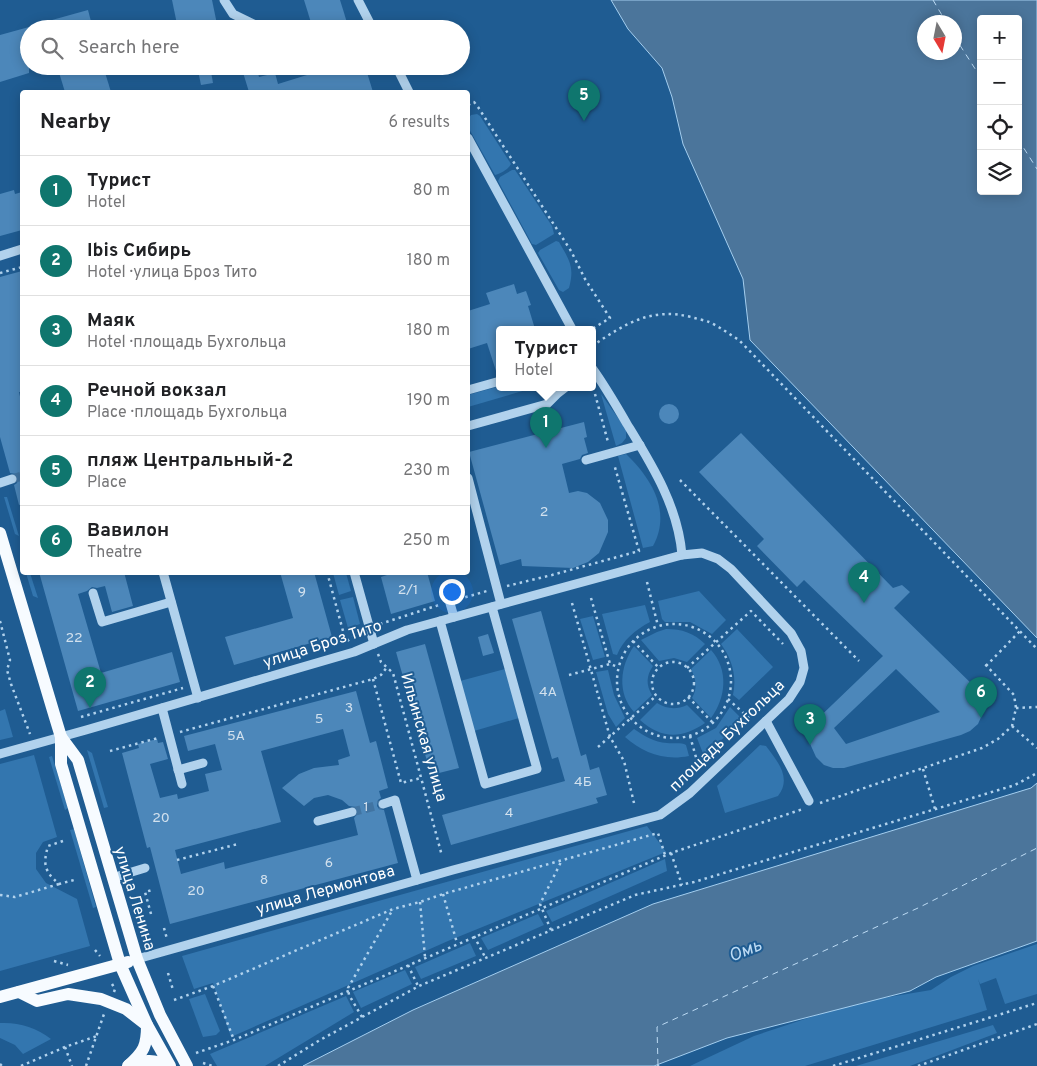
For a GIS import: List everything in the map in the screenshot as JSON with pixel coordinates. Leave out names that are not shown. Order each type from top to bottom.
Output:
[{"type":"main road","name":"улица Ленина","points":[[0,533],[61,737],[61,764],[120,964],[147,1025],[168,1066]]},
{"type":"main road","name":"улица Ленина","points":[[61,737],[78,760],[137,959],[160,1015],[187,1066]]},
{"type":"main road","name":"улица Лермонтова","points":[[0,997],[137,959]]},
{"type":"main road","points":[[19,992],[37,1001],[68,994],[101,998],[126,1009],[147,1025],[144,1050],[129,1066]]},
{"type":"main road","points":[[129,1066],[147,1061],[160,1062],[168,1066]]},
{"type":"street","points":[[224,0],[233,14],[245,20]]},
{"type":"street","points":[[358,0],[368,20]]},
{"type":"street","points":[[401,75],[409,90]]},
{"type":"street","points":[[470,142],[570,326]]},
{"type":"street","points":[[0,256],[20,250]]},
{"type":"street","points":[[596,378],[640,444],[667,493],[676,517],[681,538],[682,555]]},
{"type":"street","points":[[470,389],[496,382]]},
{"type":"street","points":[[470,425],[547,404],[560,391]]},
{"type":"street","points":[[586,460],[640,444]]},
{"type":"street","points":[[0,483],[12,479]]},
{"type":"street","points":[[440,621],[485,784],[538,769],[496,606],[470,487]]},
{"type":"street","name":"площадь Бухгольца","points":[[660,815],[690,793],[789,699],[800,682],[804,668],[801,651],[791,633],[731,569],[718,560],[702,553],[682,555]]},
{"type":"street","name":"улица Броз Тито","points":[[0,754],[354,652],[407,630],[682,555]]},
{"type":"street","points":[[164,575],[198,698]]},
{"type":"street","points":[[355,575],[374,644]]},
{"type":"street","points":[[93,593],[102,622],[171,602]]},
{"type":"street","points":[[447,593],[454,617]]},
{"type":"street","points":[[162,708],[182,784]]},
{"type":"street","points":[[766,721],[811,805]]},
{"type":"street","points":[[178,770],[203,763]]},
{"type":"street","points":[[383,804],[395,800],[417,880]]},
{"type":"street","points":[[318,821],[352,812]]},
{"type":"street","name":"улица Лермонтова","points":[[137,959],[417,880],[660,815]]},
{"type":"street","points":[[112,878],[145,868]]},
{"type":"path","points":[[470,104],[474,102],[478,107],[571,251],[585,279],[610,318],[596,327]]},
{"type":"path","points":[[0,273],[20,268]]},
{"type":"path","points":[[596,343],[618,328],[644,316],[676,313],[708,322],[739,340],[1037,649]]},
{"type":"path","points":[[594,391],[639,551]]},
{"type":"path","points":[[680,480],[859,661]]},
{"type":"path","points":[[328,575],[346,642]]},
{"type":"path","points":[[647,582],[658,626]]},
{"type":"path","points":[[591,598],[610,664]]},
{"type":"path","points":[[572,603],[610,737],[624,761],[634,803]]},
{"type":"path","points":[[687,668],[751,610],[785,646]]},
{"type":"path","points":[[0,621],[10,660],[7,670],[31,737]]},
{"type":"path","points":[[673,624],[689,626],[704,632],[716,642],[725,655],[730,669],[731,684],[728,699],[722,712],[713,723],[702,731],[690,736],[664,738],[640,728],[630,719],[618,694],[616,681],[618,667],[624,653],[633,641],[644,632],[658,626],[673,624]]},
{"type":"path","points":[[196,1052],[234,1040],[665,855],[982,748],[998,739],[1012,726],[1016,708],[1014,695],[985,664],[1020,632]]},
{"type":"path","points":[[633,641],[659,668]]},
{"type":"path","name":"Ильинская улица","points":[[374,644],[381,662],[393,673],[442,856]]},
{"type":"path","points":[[670,662],[687,668],[693,679],[692,692],[688,697],[677,704],[670,704],[656,696],[652,686],[652,679],[659,668],[670,662]]},
{"type":"path","points":[[568,675],[610,664],[618,667]]},
{"type":"path","points":[[110,751],[373,679],[382,676],[387,668]]},
{"type":"path","points":[[373,679],[401,784],[422,778]]},
{"type":"path","points":[[598,747],[656,696]]},
{"type":"path","points":[[688,697],[713,723]]},
{"type":"path","points":[[728,699],[751,720]]},
{"type":"path","points":[[1016,708],[1037,707]]},
{"type":"path","points":[[1012,726],[1037,748]]},
{"type":"path","points":[[690,736],[700,771]]},
{"type":"path","points":[[923,769],[935,809]]},
{"type":"path","points":[[278,1066],[419,986],[635,895],[682,885],[1015,785],[1037,773]]},
{"type":"path","points":[[174,1000],[213,986],[393,909],[443,894],[658,833],[665,855]]},
{"type":"path","points":[[59,884],[48,875],[44,860],[48,846],[64,841]]},
{"type":"path","points":[[178,860],[238,844]]},
{"type":"path","points":[[671,853],[682,885]]},
{"type":"path","points":[[551,930],[540,908],[540,904],[562,860]]},
{"type":"path","points":[[0,895],[14,897],[74,880]]},
{"type":"path","points":[[151,914],[145,892],[152,890]]},
{"type":"path","points":[[443,894],[458,943]]},
{"type":"path","points":[[420,902],[425,957]]},
{"type":"path","points":[[362,1017],[348,988],[393,909]]},
{"type":"path","points":[[164,928],[168,942]]},
{"type":"path","points":[[474,936],[485,957]]},
{"type":"path","points":[[95,950],[102,958]]},
{"type":"path","points":[[54,961],[72,966]]},
{"type":"path","points":[[408,965],[419,986]]},
{"type":"path","points":[[168,973],[173,990]]},
{"type":"path","points":[[213,986],[234,1040]]},
{"type":"path","points":[[833,1066],[1037,1003]]},
{"type":"path","points":[[86,1066],[106,1008]]},
{"type":"path","points":[[918,1066],[1037,1024]]},
{"type":"path","points":[[21,1066],[97,1036]]},
{"type":"path","points":[[65,1048],[72,1066]]},
{"type":"path","points":[[203,1063],[213,1066]]},
{"type":"shaded area","points":[[477,114],[480,116],[511,164],[502,172],[495,175],[470,131],[471,115]]},
{"type":"shaded area","points":[[515,170],[552,226],[554,234],[536,245],[532,244],[498,181],[500,177]]},
{"type":"shaded area","points":[[556,241],[559,242],[566,254],[571,269],[569,288],[563,292],[559,290],[538,253]]},
{"type":"shaded area","points":[[496,387],[496,391],[522,391],[470,406],[470,394]]},
{"type":"shaded area","points":[[601,394],[626,429],[626,438],[616,446]]},
{"type":"shaded area","points":[[626,454],[651,484],[656,496],[660,520],[653,546],[643,548],[618,456]]},
{"type":"shaded area","points":[[4,497],[7,497],[19,536],[15,534]]},
{"type":"shaded area","points":[[27,575],[31,575],[38,598],[33,596]]},
{"type":"shaded area","points":[[334,575],[347,575],[351,591],[339,595]]},
{"type":"shaded area","points":[[699,591],[726,620],[712,634],[690,622],[665,622],[662,619],[658,601]]},
{"type":"shaded area","points":[[353,597],[360,624],[348,628],[340,600]]},
{"type":"shaded area","points":[[645,605],[650,622],[630,636],[617,655],[613,654],[602,614]]},
{"type":"shaded area","points":[[593,616],[605,657],[593,660],[580,619]]},
{"type":"shaded area","points":[[666,629],[687,632],[705,644],[687,662],[674,658],[659,661],[641,640]]},
{"type":"shaded area","points":[[737,629],[773,667],[739,700],[733,695],[733,668],[721,644]]},
{"type":"shaded area","points":[[634,646],[653,666],[648,680],[652,695],[634,712],[625,696],[622,679],[626,662]]},
{"type":"shaded area","points":[[711,650],[721,666],[723,684],[720,702],[711,718],[692,698],[696,684],[691,669]]},
{"type":"shaded area","points":[[505,669],[519,718],[474,731],[460,681]]},
{"type":"shaded area","points":[[608,670],[614,695],[625,718],[616,727],[608,714],[596,672]]},
{"type":"shaded area","points":[[657,703],[664,707],[672,708],[687,705],[705,723],[680,734],[664,734],[656,731],[640,720]]},
{"type":"shaded area","points":[[730,707],[743,720],[704,756],[697,738],[716,728]]},
{"type":"shaded area","points":[[5,709],[13,737],[0,740],[0,711]]},
{"type":"shaded area","points":[[634,729],[658,741],[686,745],[689,756],[671,757],[647,751],[625,737]]},
{"type":"shaded area","points":[[760,745],[766,746],[782,770],[784,783],[782,789],[778,796],[725,813],[717,786]]},
{"type":"shaded area","points":[[87,750],[92,753],[108,807],[104,808]]},
{"type":"shaded area","points":[[34,755],[57,837],[43,842],[36,853],[36,869],[46,883],[77,899],[90,946],[0,971],[0,764]]},
{"type":"shaded area","points":[[52,756],[68,808],[65,810],[49,757]]},
{"type":"shaded area","points":[[647,826],[666,852],[448,941],[231,1037],[213,983],[194,989],[182,956]]},
{"type":"shaded area","points":[[74,829],[96,907],[93,908],[70,830]]},
{"type":"shaded area","points":[[665,859],[667,871],[552,922],[546,911]]},
{"type":"shaded area","points":[[538,914],[544,925],[488,950],[481,938]]},
{"type":"shaded area","points":[[470,943],[476,956],[421,979],[415,967]]},
{"type":"shaded area","points":[[1037,944],[1037,994],[1005,1004],[996,978],[980,984],[978,979],[987,1010],[805,1066],[690,1066],[754,1036],[853,1003],[931,990],[973,966]]},
{"type":"shaded area","points":[[405,970],[412,984],[361,1008],[353,992]]},
{"type":"shaded area","points":[[205,994],[220,1031],[216,1035],[203,1037],[189,999]]},
{"type":"shaded area","points":[[346,996],[354,1012],[265,1066],[217,1066],[210,1054]]},
{"type":"shaded area","points":[[0,1023],[27,1026],[51,1039],[23,1054],[15,1045],[0,1038]]},
{"type":"shaded area","points":[[993,1025],[997,1033],[910,1066],[856,1066]]},
{"type":"water","points":[[611,0],[1037,0],[1037,638],[750,340],[743,279],[683,144],[672,97],[662,68],[628,29]]},
{"type":"water","name":"Омь","points":[[1037,783],[1037,941],[936,977],[910,991],[727,1038],[654,1066],[303,1066],[413,1010],[653,904],[1031,788]]},
{"type":"building","points":[[172,0],[212,0],[216,20],[176,20]]},
{"type":"building","points":[[304,0],[340,0],[346,20],[310,20]]},
{"type":"building","points":[[88,10],[91,20],[52,20]]},
{"type":"building","points":[[20,29],[20,75],[23,75],[0,82],[0,35]]},
{"type":"building","points":[[60,75],[106,75],[110,90],[64,90]]},
{"type":"building","points":[[199,75],[212,75],[213,83],[201,85]]},
{"type":"building","points":[[244,75],[258,75],[259,77],[276,75],[278,84],[307,75],[368,75],[372,90],[248,90]]},
{"type":"building","points":[[14,190],[15,194],[20,193],[20,231],[0,236],[0,194]]},
{"type":"building","points":[[20,272],[19,505],[14,485],[17,483],[18,478],[16,474],[10,473],[0,437],[0,277]]},
{"type":"building","points":[[514,284],[517,294],[526,291],[531,305],[528,306],[534,326],[496,326],[496,371],[487,343],[470,348],[470,310],[490,304],[486,293]]},
{"type":"building","points":[[669,404],[676,407],[679,414],[676,421],[669,424],[662,421],[659,414],[662,407]]},
{"type":"building","points":[[584,422],[587,437],[584,438],[588,453],[582,455],[580,459],[562,464],[569,493],[578,491],[587,493],[600,503],[608,520],[608,532],[599,553],[588,562],[573,568],[522,566],[521,559],[500,565],[470,452]]},
{"type":"building","points":[[741,433],[893,588],[902,585],[910,592],[894,608],[979,691],[983,704],[982,715],[978,724],[970,731],[961,735],[844,768],[833,768],[824,765],[816,757],[807,737],[808,728],[883,656],[804,580],[797,587],[757,546],[764,539],[699,472]],"holes":[[[896,669],[940,712],[846,744],[834,728]]]},
{"type":"building","points":[[40,575],[125,575],[133,606],[112,612],[105,586],[92,587],[78,594],[101,673],[172,652],[180,682],[78,711]]},
{"type":"building","points":[[281,575],[315,575],[332,637],[234,665],[225,637],[293,618]]},
{"type":"building","points":[[387,575],[428,575],[435,601],[391,614],[381,577]]},
{"type":"building","points":[[541,611],[581,756],[586,754],[590,770],[599,767],[607,795],[596,798],[598,803],[451,845],[442,815],[565,781],[558,757],[552,759],[512,619]]},
{"type":"building","points":[[488,634],[494,653],[483,656],[478,637]]},
{"type":"building","points":[[425,644],[459,768],[431,775],[396,652]]},
{"type":"building","points":[[356,691],[370,743],[376,741],[388,788],[379,791],[381,798],[378,800],[377,806],[379,809],[384,810],[398,863],[170,924],[150,847],[147,848],[122,753],[139,748],[138,744],[157,739],[158,743],[163,742],[168,759],[150,764],[160,798],[177,794],[178,799],[209,791],[205,774],[222,770],[215,744],[188,751],[184,736]],"holes":[[[343,729],[350,756],[338,760],[339,765],[314,768],[299,774],[282,788],[304,806],[314,798],[328,795],[342,800],[349,806],[356,807],[358,813],[354,818],[358,835],[225,869],[224,862],[181,874],[175,850],[281,822],[261,751]]]},
{"type":"ferry route","points":[[933,0],[942,15]]},
{"type":"ferry route","points":[[962,48],[977,72]]},
{"type":"ferry route","points":[[1022,145],[1037,169]]},
{"type":"ferry route","points":[[658,1065],[657,1027],[918,908],[1037,848]]},
{"type":"tunnel","points":[[12,479],[20,477]]},
{"type":"tunnel","points":[[352,812],[383,804]]},
{"type":"place","name":"пляж Центральный-2","points":[[584,121]]},
{"type":"place","name":"Турист","points":[[546,448]]},
{"type":"place","name":"Речной вокзал","points":[[864,603]]},
{"type":"place","name":"Ibis Сибирь","points":[[90,708]]},
{"type":"place","name":"Вавилон","points":[[981,718]]},
{"type":"place","name":"Маяк","points":[[810,745]]}]
